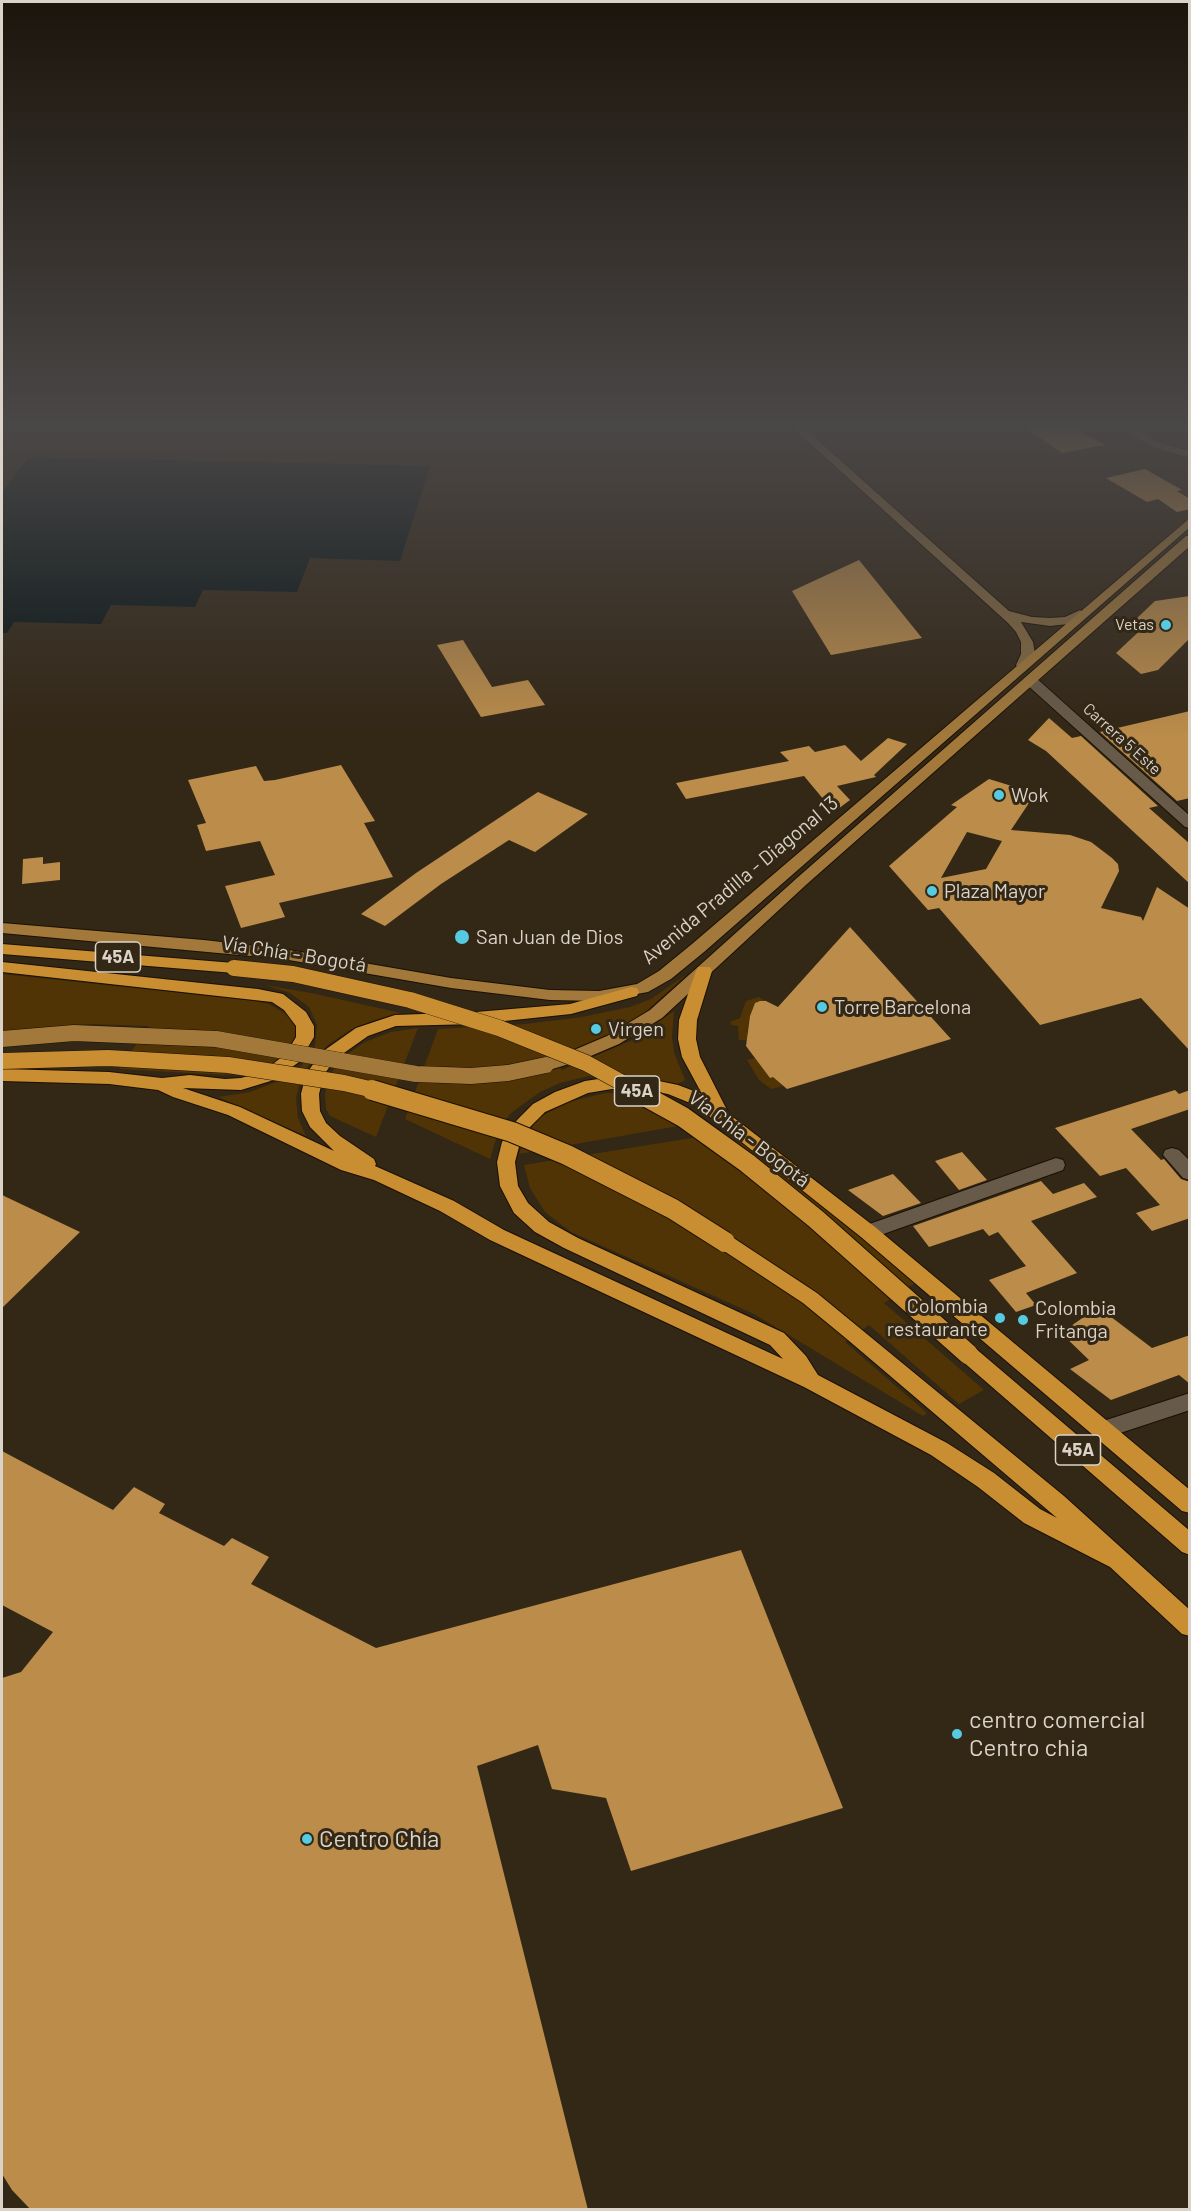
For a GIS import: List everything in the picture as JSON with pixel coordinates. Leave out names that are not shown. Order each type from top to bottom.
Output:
[{"type":"highway","name":"Vía Chía - Bogotá","points":[[2,949],[234,968],[316,979],[410,1000],[499,1028],[586,1063],[683,1117],[747,1163],[816,1219],[968,1354],[1190,1545]]},
{"type":"highway","points":[[2,967],[237,990],[277,998],[290,1006],[300,1016],[305,1026],[305,1037],[293,1058],[268,1076],[248,1082],[225,1085],[190,1082],[162,1084],[109,1078],[2,1075]]},
{"type":"highway","points":[[704,971],[688,1020],[687,1039],[691,1057],[699,1075],[725,1119]]},
{"type":"highway","points":[[381,1175],[333,1141],[319,1127],[311,1110],[310,1094],[315,1074],[328,1056],[348,1040],[395,1021],[476,1018],[571,1009],[631,992]]},
{"type":"highway","name":"45A","points":[[2,1061],[108,1058],[228,1065],[309,1077],[401,1096],[501,1128],[567,1155],[665,1204],[810,1298],[1056,1503],[1184,1621]]},
{"type":"highway","points":[[811,1381],[799,1362],[777,1339],[570,1243],[542,1227],[521,1208],[509,1186],[507,1162],[511,1142],[523,1124],[540,1108],[554,1100],[585,1087],[612,1083],[639,1083],[672,1089],[701,1101],[868,1232],[1190,1504]]},
{"type":"highway","points":[[162,1084],[179,1093],[234,1111],[348,1165],[381,1175],[447,1206],[497,1235],[811,1381],[939,1449],[986,1480],[1032,1516],[1116,1559]]},
{"type":"main road","name":"Avenida Pradilla - Diagonal 13","points":[[2,1039],[74,1033],[204,1038],[416,1074],[471,1076],[546,1065],[592,1050],[637,1027],[674,999],[1027,673],[1080,614],[1179,530]]},
{"type":"main road","name":"Avenida Pradilla - Diagonal 13","points":[[2,928],[238,949],[381,969],[451,983],[550,995],[599,996],[631,992],[665,975],[1189,540]]},
{"type":"street","points":[[911,530],[1022,631],[1027,642],[1027,673]]},
{"type":"street","points":[[1000,610],[1012,617],[1031,621],[1059,621],[1080,614]]},
{"type":"street","name":"Carrera 5 Este","points":[[1027,673],[1189,824]]},
{"type":"street","points":[[1172,1155],[1190,1173]]},
{"type":"street","points":[[868,1232],[1056,1165]]},
{"type":"street","points":[[1102,1430],[1190,1401]]},
{"type":"shaded area","points":[[2,530],[410,530],[400,561],[310,558],[297,592],[203,590],[195,607],[111,605],[101,624],[14,622],[7,633],[2,633]]},
{"type":"shaded area","points":[[2,974],[269,1004],[288,1015],[295,1027],[295,1036],[292,1045],[276,1062],[253,1072],[226,1075],[119,1069],[149,1026],[89,1024],[2,1031]]},
{"type":"shaded area","points":[[687,974],[641,1016],[612,1035],[552,1057],[562,1070],[633,1040],[674,1011],[672,1036],[674,1052],[685,1080],[677,1084],[623,1075],[589,1076],[560,1083],[540,1092],[511,1113],[499,1129],[490,1159],[405,1119],[438,1029],[525,1024],[582,1017],[630,1007],[651,999]]},
{"type":"shaded area","points":[[265,985],[401,1013],[374,1020],[350,1030],[329,1044],[312,1060],[301,1078],[296,1098],[298,1118],[306,1136],[218,1097],[250,1092],[279,1081],[302,1065],[315,1045],[317,1025],[309,1007],[290,993]]},
{"type":"shaded area","points":[[759,997],[766,1001],[755,1003],[750,1016],[747,1034],[751,1040],[739,1040],[738,1026],[731,1025],[730,1022],[740,1018],[746,1001]]},
{"type":"shaded area","points":[[418,1028],[376,1137],[330,1116],[326,1109],[325,1094],[331,1073],[346,1055],[365,1042],[391,1032]]},
{"type":"shaded area","points":[[755,1058],[770,1078],[773,1077],[783,1086],[771,1089],[759,1080],[747,1060]]},
{"type":"shaded area","points":[[605,1093],[631,1094],[701,1122],[519,1154],[526,1134],[540,1117],[568,1102]]},
{"type":"shaded area","points":[[729,1132],[810,1194],[915,1283],[884,1303],[984,1390],[959,1404],[869,1325],[845,1342],[927,1413],[923,1416],[754,1314],[571,1232],[545,1212],[530,1188],[524,1165]]},
{"type":"building","points":[[859,560],[922,638],[831,655],[792,591]]},
{"type":"building","points":[[1190,596],[1190,638],[1158,670],[1141,674],[1116,653],[1148,623],[1135,620],[1155,601]]},
{"type":"building","points":[[463,640],[492,687],[528,680],[545,705],[481,717],[437,645]]},
{"type":"building","points":[[1190,711],[1190,798],[1177,801],[1100,732]]},
{"type":"building","points":[[1049,718],[1072,738],[1081,736],[1158,806],[1149,808],[1190,844],[1190,884],[1046,751],[1028,740]]},
{"type":"building","points":[[888,738],[907,744],[874,775],[876,777],[837,786],[850,800],[834,812],[804,776],[686,799],[676,783],[789,761],[780,752],[809,746],[815,752],[845,745],[861,761]]},
{"type":"building","points":[[341,765],[375,821],[364,823],[393,877],[279,903],[285,917],[241,928],[225,886],[275,875],[260,841],[206,851],[197,825],[206,823],[188,780],[256,766],[264,781],[275,780]]},
{"type":"building","points":[[989,779],[1015,787],[1028,797],[1029,803],[1011,830],[1070,835],[1091,842],[1118,864],[1119,871],[1101,908],[1141,917],[1143,921],[1157,887],[1190,909],[1190,1051],[1141,998],[1040,1025],[939,908],[928,910],[889,866],[957,807],[951,805]],"holes":[[[967,832],[1002,841],[986,869],[941,878]]]},
{"type":"building","points":[[538,792],[588,814],[535,852],[509,840],[441,884],[385,926],[361,914],[416,873]]},
{"type":"building","points":[[43,857],[43,864],[60,862],[60,880],[22,884],[23,859]]},
{"type":"building","name":"Torre Barcelona","points":[[850,927],[951,1039],[787,1089],[773,1077],[770,1078],[746,1046],[750,1016],[755,1003],[766,1001],[778,1007]]},
{"type":"building","points":[[1175,1090],[1179,1094],[1190,1090],[1190,1109],[1131,1129],[1161,1160],[1164,1159],[1181,1179],[1190,1182],[1190,1218],[1152,1231],[1136,1213],[1160,1205],[1126,1168],[1100,1176],[1055,1128]]},
{"type":"building","points":[[962,1152],[987,1180],[959,1190],[935,1161]]},
{"type":"building","points":[[893,1174],[921,1203],[883,1216],[848,1190]]},
{"type":"building","points":[[1041,1181],[1053,1194],[1084,1183],[1097,1197],[1031,1221],[1077,1273],[1026,1293],[1036,1305],[1016,1312],[989,1280],[1026,1266],[998,1232],[989,1236],[983,1229],[929,1247],[913,1226]]},
{"type":"building","points":[[2,1195],[80,1232],[2,1308]]},
{"type":"building","points":[[1098,1307],[1152,1348],[1190,1335],[1190,1384],[1179,1375],[1111,1400],[1070,1369],[1089,1360],[1061,1333]]},
{"type":"building","name":"Centro Chía","points":[[2,1451],[113,1510],[134,1487],[165,1504],[159,1513],[224,1546],[232,1538],[269,1557],[251,1584],[376,1648],[741,1550],[843,1808],[631,1871],[606,1798],[552,1789],[538,1745],[477,1766],[588,2210],[31,2210],[12,2190],[2,2174],[2,1678],[21,1672],[53,1632],[2,1605]]},
{"type":"place","name":"Vetas","points":[[1166,625]]},
{"type":"place","name":"Wok","points":[[999,795]]},
{"type":"place","name":"Plaza Mayor","points":[[932,891]]},
{"type":"place","name":"San Juan de Dios","points":[[462,937]]},
{"type":"place","name":"Torre Barcelona","points":[[822,1007]]},
{"type":"place","name":"Virgen","points":[[596,1029]]},
{"type":"place","name":"Colombia restaurante","points":[[1000,1318]]},
{"type":"place","name":"Colombia Fritanga","points":[[1023,1320]]},
{"type":"place","name":"centro comercial Centro chia","points":[[957,1734]]},
{"type":"place","name":"Centro Chía","points":[[307,1839]]}]
